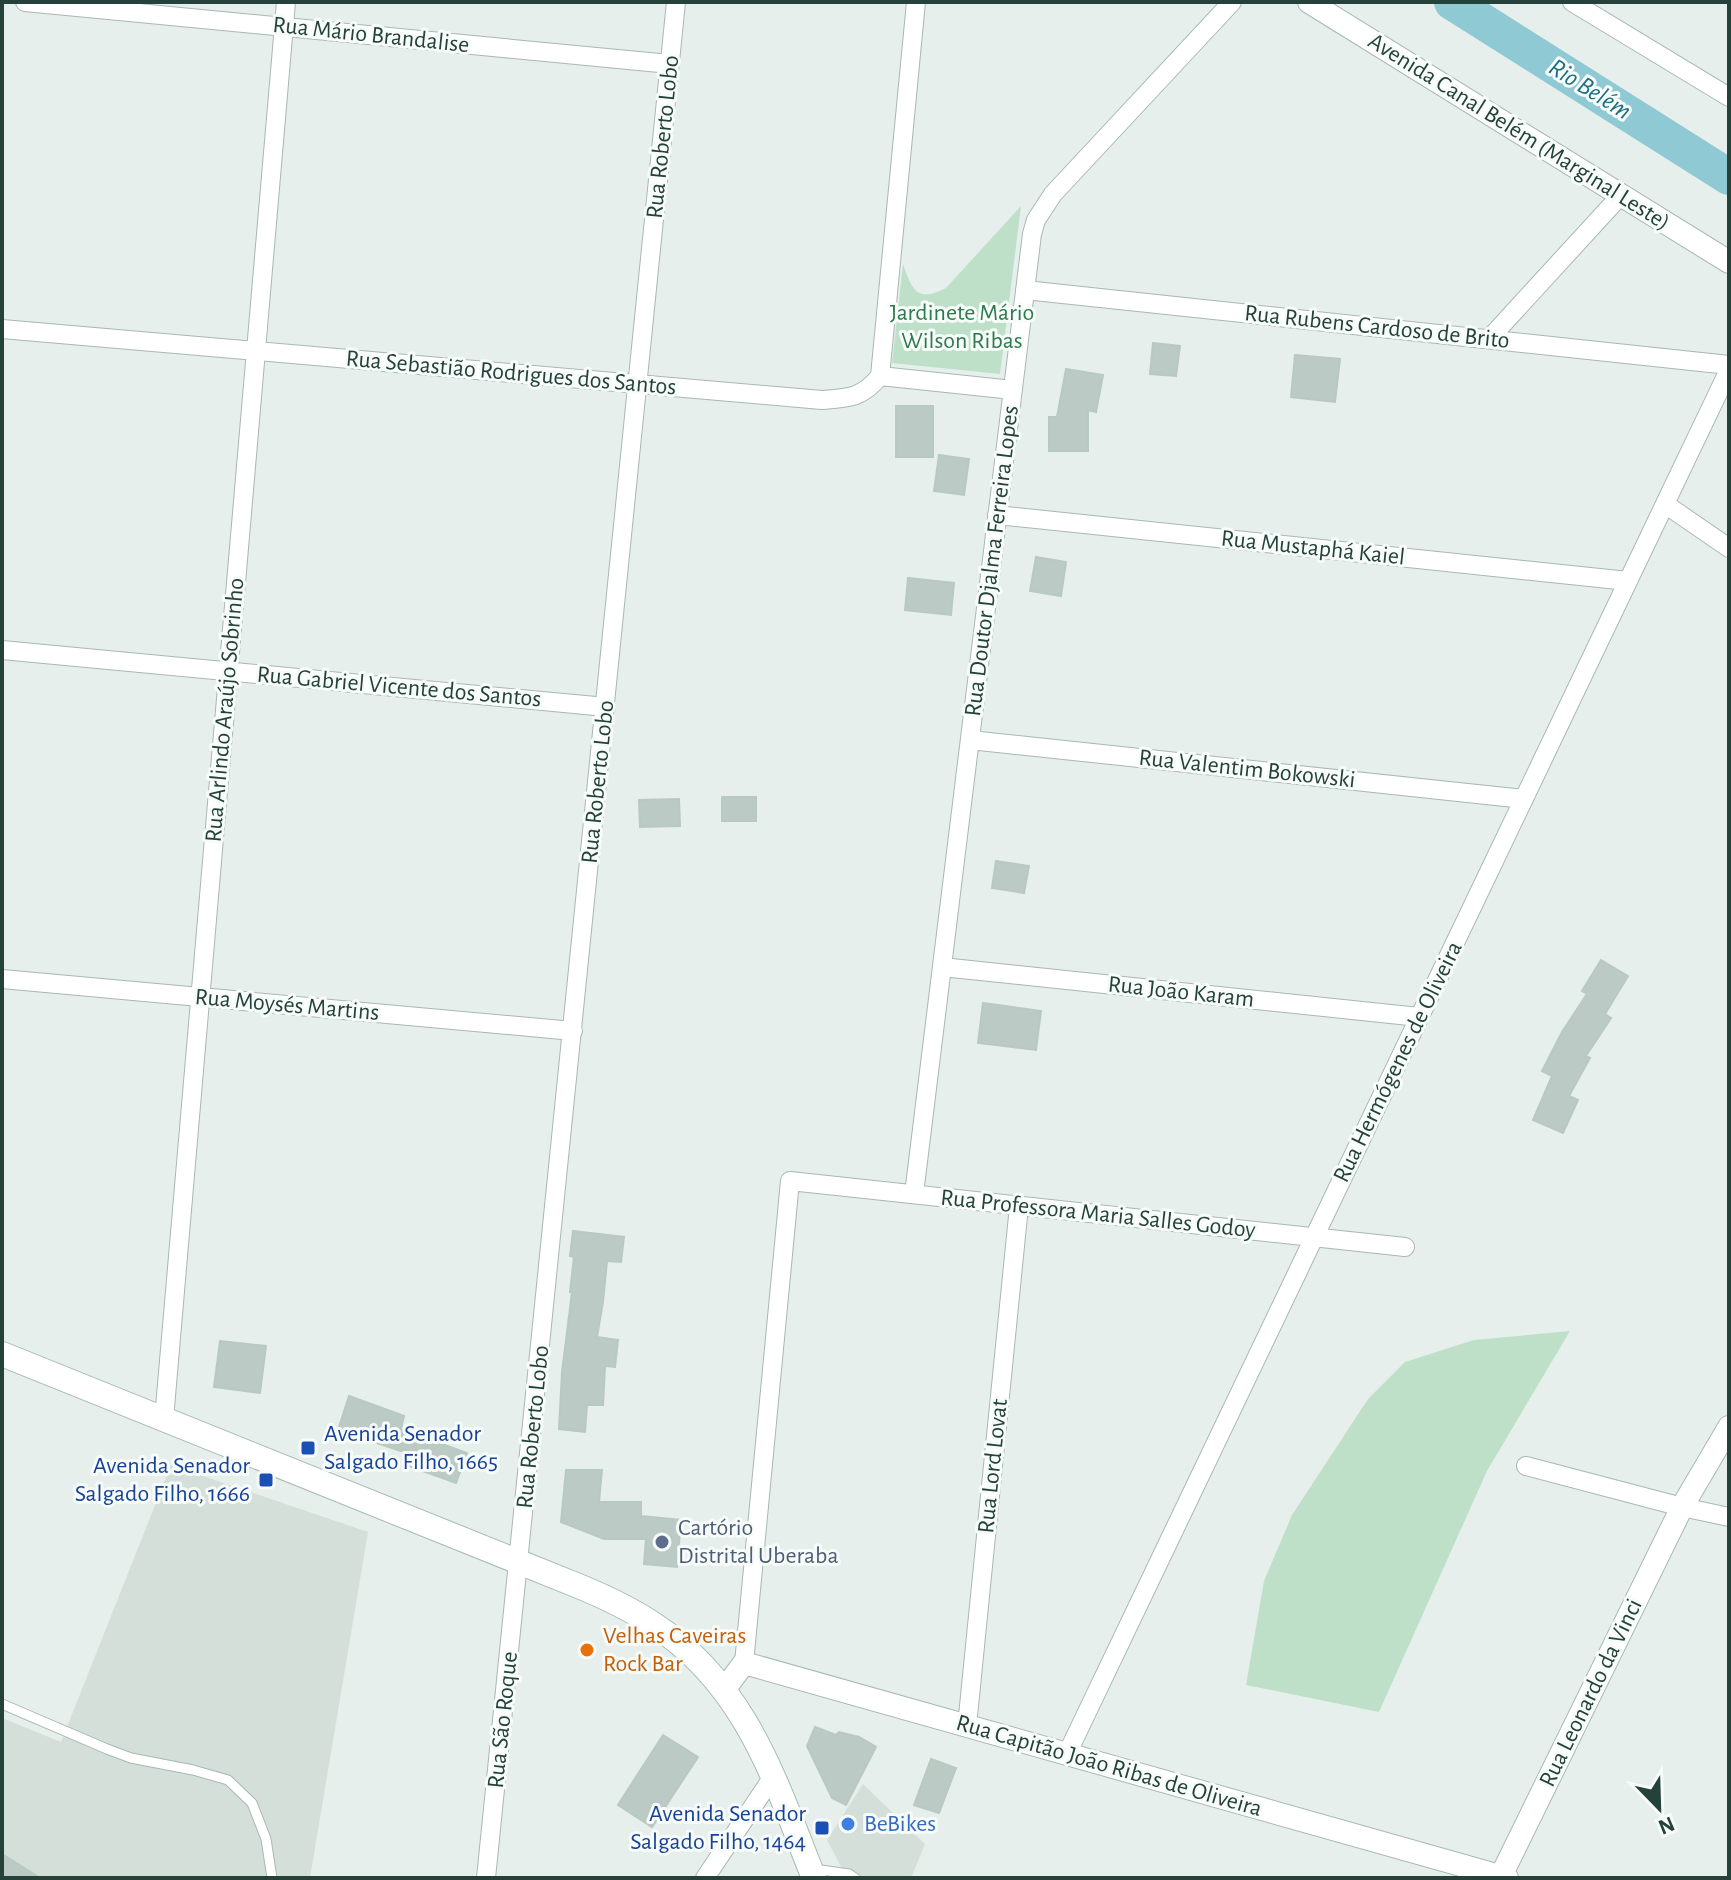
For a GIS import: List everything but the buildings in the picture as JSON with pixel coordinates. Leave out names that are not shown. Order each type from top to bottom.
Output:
[{"type":"main road","points":[[2,1354],[607,1598],[654,1625],[690,1653],[724,1690],[751,1731],[774,1775],[812,1873]]},
{"type":"street","name":"Rua Mário Brandalise","points":[[25,2],[670,64]]},
{"type":"street","name":"Rua Arlindo Araújo Sobrinho","points":[[164,1419],[286,2]]},
{"type":"street","name":"Rua Roberto Lobo","points":[[520,1562],[676,2]]},
{"type":"street","points":[[916,2],[880,376],[1013,390]]},
{"type":"street","name":"Rua Doutor Djalma Ferreira Lopes","points":[[914,1194],[1032,234],[1036,220],[1053,194],[1232,2]]},
{"type":"street","name":"Avenida Canal Belém (Marginal Leste)","points":[[1309,2],[1729,262]]},
{"type":"street","points":[[1572,2],[1725,89]]},
{"type":"street","points":[[1489,339],[1621,195]]},
{"type":"street","name":"Rua Rubens Cardoso de Brito","points":[[1025,290],[1729,368]]},
{"type":"street","name":"Rua Sebastião Rodrigues dos Santos","points":[[2,329],[822,400],[859,395],[880,376]]},
{"type":"street","name":"Rua Hermógenes de Oliveira","points":[[1067,1754],[1729,368]]},
{"type":"street","points":[[1665,504],[1729,548]]},
{"type":"street","name":"Rua Mustaphá Kaiel","points":[[997,515],[1628,581]]},
{"type":"street","name":"Rua Gabriel Vicente dos Santos","points":[[2,650],[606,707]]},
{"type":"street","name":"Rua Valentim Bokowski","points":[[970,740],[1524,799]]},
{"type":"street","name":"Rua João Karam","points":[[942,967],[1419,1017]]},
{"type":"street","name":"Rua Moysés Martins","points":[[2,979],[573,1031]]},
{"type":"street","name":"Rua Professora Maria Salles Godoy","points":[[744,1663],[790,1181],[1405,1247]]},
{"type":"street","name":"Rua Lord Lovat","points":[[967,1726],[1019,1206]]},
{"type":"street","name":"Rua Leonardo da Vinci","points":[[1503,1877],[1682,1507],[1729,1427]]},
{"type":"street","points":[[1526,1466],[1729,1517]]},
{"type":"street","name":"Rua São Roque","points":[[486,1878],[520,1562]]},
{"type":"street","points":[[724,1690],[744,1663]]},
{"type":"street","name":"Rua Capitão João Ribas de Oliveira","points":[[744,1663],[1503,1877]]},
{"type":"street","points":[[705,1878],[774,1775]]},
{"type":"lane","points":[[2,1704],[131,1758],[228,1780],[252,1803],[266,1839],[272,1878]]},
{"type":"lane","points":[[812,1873],[849,1874],[855,1878]]},
{"type":"shaded area","points":[[171,1465],[368,1532],[310,1878],[2,1878],[2,1718],[61,1742]]},
{"type":"shaded area","points":[[863,1784],[925,1844],[911,1878],[847,1878],[827,1840]]},
{"type":"green space","name":"Jardinete Mário Wilson Ribas","points":[[1021,206],[1000,374],[892,363],[903,264],[909,281],[922,294],[946,288]]},
{"type":"green space","points":[[1570,1331],[1487,1471],[1379,1712],[1246,1685],[1264,1581],[1292,1515],[1368,1399],[1405,1362],[1474,1340]]},
{"type":"waterway","name":"Rio Belém","points":[[1452,2],[1729,177]]},
{"type":"place","name":"Avenida Senador Salgado Filho, 1665","points":[[308,1448]]},
{"type":"place","name":"Avenida Senador Salgado Filho, 1666","points":[[266,1480]]},
{"type":"place","name":"Cartório Distrital Uberaba","points":[[662,1542]]},
{"type":"place","name":"Velhas Caveiras Rock Bar","points":[[587,1650]]},
{"type":"place","name":"BeBikes","points":[[848,1824]]},
{"type":"place","name":"Avenida Senador Salgado Filho, 1464","points":[[822,1828]]}]
